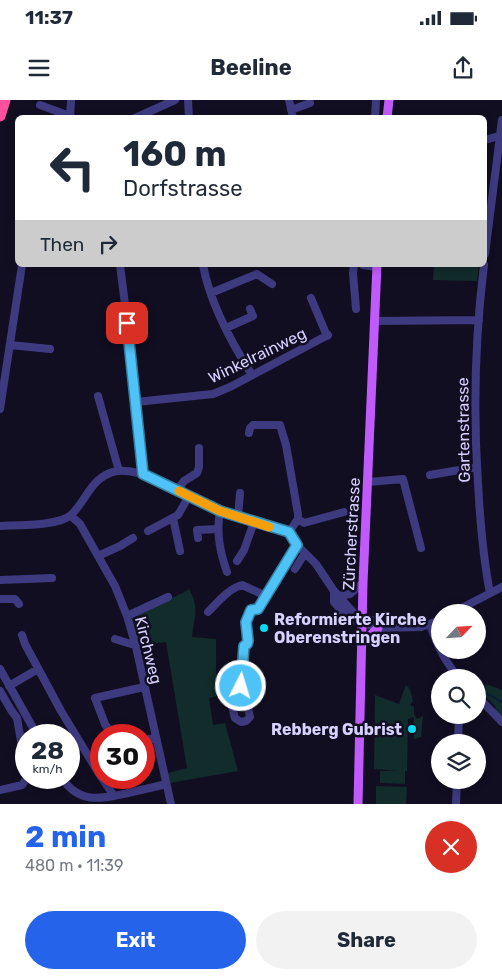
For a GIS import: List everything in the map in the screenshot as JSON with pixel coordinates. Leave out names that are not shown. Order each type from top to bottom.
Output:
[{"type":"highway","points":[[0,116],[5,100]]},
{"type":"main road","points":[[387,115],[388,100]]},
{"type":"main road","name":"Zürcherstrasse","points":[[358,804],[363,583],[377,267]]},
{"type":"main road","points":[[362,644],[378,628]]},
{"type":"street","points":[[70,115],[71,100]]},
{"type":"street","points":[[139,115],[159,103],[175,100]]},
{"type":"street","points":[[188,100],[191,115]]},
{"type":"street","points":[[289,100],[292,114],[310,103]]},
{"type":"street","points":[[375,115],[376,100]]},
{"type":"street","points":[[40,105],[65,115]]},
{"type":"street","points":[[487,239],[502,120]]},
{"type":"street","points":[[487,139],[501,135]]},
{"type":"street","points":[[0,409],[22,267]]},
{"type":"street","points":[[120,267],[143,474]]},
{"type":"street","points":[[204,267],[226,328],[237,352],[252,375]]},
{"type":"street","points":[[354,267],[356,309]]},
{"type":"street","name":"Gartenstrasse","points":[[484,267],[474,400],[481,532],[490,593]]},
{"type":"street","points":[[212,293],[257,274],[272,284]]},
{"type":"street","name":"Winkelrainweg","points":[[136,402],[213,394],[328,336],[311,298]]},
{"type":"street","points":[[226,328],[253,316],[250,309]]},
{"type":"street","points":[[376,321],[479,320]]},
{"type":"street","points":[[10,345],[50,349]]},
{"type":"street","points":[[98,396],[119,471]]},
{"type":"street","points":[[249,433],[253,425],[280,425],[286,445],[298,519],[289,532]]},
{"type":"street","points":[[177,490],[184,481],[197,473],[199,467],[199,448]]},
{"type":"street","points":[[430,475],[477,467]]},
{"type":"street","points":[[0,526],[52,522],[70,516],[89,491],[105,475],[119,471],[143,474],[220,511],[289,532],[297,545],[316,564],[336,594],[362,622],[378,628],[422,627],[430,625]]},
{"type":"street","points":[[368,482],[403,479],[421,548]]},
{"type":"street","points":[[238,517],[240,493]]},
{"type":"street","points":[[148,531],[178,515],[189,496]]},
{"type":"street","points":[[220,511],[219,544],[227,572]]},
{"type":"street","points":[[298,519],[304,523],[344,512]]},
{"type":"street","name":"Kirchweg","points":[[70,516],[80,524],[114,586],[127,616],[135,643],[171,804]]},
{"type":"street","points":[[173,518],[180,551]]},
{"type":"street","points":[[237,562],[244,550],[254,522]]},
{"type":"street","points":[[198,538],[197,530],[218,529]]},
{"type":"street","points":[[98,556],[134,538]]},
{"type":"street","points":[[241,686],[244,646],[248,641],[246,622],[251,610],[258,609],[297,545]]},
{"type":"street","points":[[295,569],[305,554]]},
{"type":"street","points":[[0,580],[52,578]]},
{"type":"street","points":[[336,594],[350,594],[363,583]]},
{"type":"street","points":[[208,612],[232,589],[238,586],[242,585],[266,596]]},
{"type":"street","points":[[469,604],[502,587]]},
{"type":"street","points":[[127,616],[168,597]]},
{"type":"street","points":[[0,600],[15,599],[19,604]]},
{"type":"street","points":[[362,622],[378,619],[420,620],[430,625],[439,650],[451,669]]},
{"type":"street","points":[[22,635],[60,712],[90,758]]},
{"type":"street","points":[[115,639],[131,644],[135,643]]},
{"type":"street","points":[[9,686],[38,669]]},
{"type":"street","points":[[0,670],[31,724]]},
{"type":"street","points":[[105,724],[95,698],[144,687]]},
{"type":"street","points":[[0,691],[17,718],[18,724]]},
{"type":"street","points":[[486,706],[502,722]]},
{"type":"street","points":[[71,789],[86,798],[102,799],[166,784]]},
{"type":"street","points":[[0,790],[15,787]]},
{"type":"street","points":[[110,789],[114,796]]},
{"type":"street","points":[[456,804],[457,789]]},
{"type":"green space","points":[[434,267],[479,267],[477,281],[433,280]]},
{"type":"green space","points":[[189,589],[195,607],[192,637],[216,639],[218,696],[209,698],[213,725],[225,723],[238,771],[170,783],[168,773],[187,768],[166,642],[137,646],[131,619],[135,614]]},
{"type":"green space","points":[[486,684],[502,690],[502,717],[494,710],[496,707],[486,697]]},
{"type":"green space","points":[[406,685],[410,689],[413,701],[410,705],[414,707],[414,714],[417,719],[423,716],[421,737],[414,739],[414,717],[408,719],[405,784],[380,783],[380,771],[398,771],[374,769],[375,695],[399,704]]},
{"type":"green space","points":[[376,786],[407,787],[406,804],[376,804]]},
{"type":"waterway","points":[[486,693],[502,702]]},
{"type":"slow traffic","points":[[179,491],[220,511],[269,527]]},
{"type":"place","name":"Reformierte Kirche Oberenstringen","points":[[264,628]]},
{"type":"place","name":"Rebberg Gubrist","points":[[412,729]]},
{"type":"route","points":[[127,323],[144,467],[143,474],[220,511],[289,532],[297,545],[258,609],[251,610],[246,622],[248,641],[244,646],[241,686]]}]
